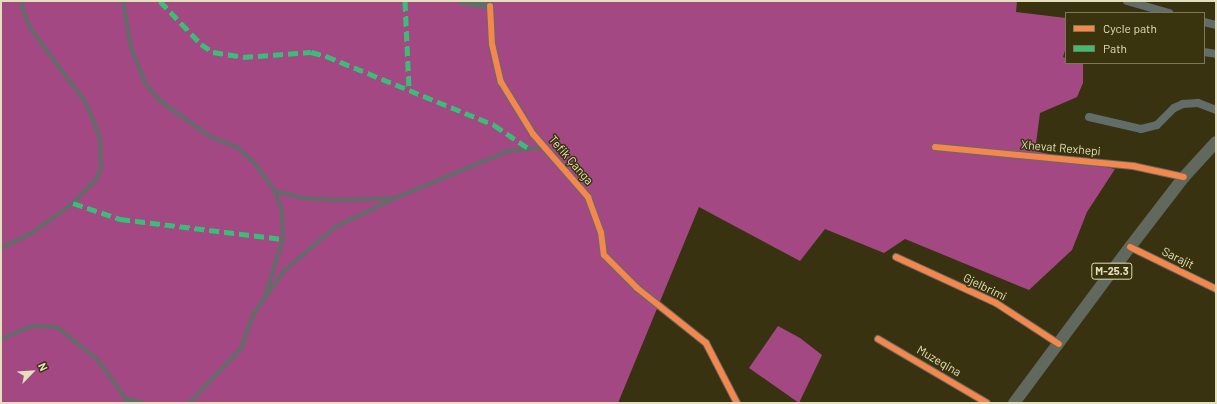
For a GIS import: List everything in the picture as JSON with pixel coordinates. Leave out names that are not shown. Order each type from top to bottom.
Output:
[{"type":"main road","name":"M-25.3","points":[[1014,403],[1184,177],[1216,142]]},
{"type":"street","points":[[462,1],[492,4]]},
{"type":"street","points":[[1127,1],[1166,12]]},
{"type":"street","name":"Tefik Çanga","points":[[492,4],[492,44],[501,82],[545,147],[588,197],[601,232],[604,255],[636,288],[706,343],[737,403]]},
{"type":"street","points":[[1205,22],[1216,25]]},
{"type":"street","points":[[1205,52],[1216,54]]},
{"type":"street","points":[[1089,117],[1141,129],[1157,125],[1174,108],[1183,104],[1198,103],[1216,110]]},
{"type":"street","name":"Xhevat Rexhepi","points":[[935,147],[1132,166],[1184,177]]},
{"type":"street","name":"Sarajit","points":[[1130,247],[1216,289]]},
{"type":"street","name":"Gjelbrimi","points":[[896,257],[996,304],[1059,344]]},
{"type":"street","name":"Muzeqina","points":[[878,339],[987,403]]},
{"type":"lane","points":[[1,248],[32,233],[73,203],[97,178],[101,166],[100,138],[86,103],[30,28],[22,8],[22,1]]},
{"type":"lane","points":[[123,1],[131,48],[144,81],[159,100],[211,137],[237,148],[256,165],[275,190],[282,211],[283,239],[264,300]]},
{"type":"lane","points":[[189,403],[241,348],[254,314],[284,271],[335,226],[395,198],[508,151],[545,147]]},
{"type":"lane","points":[[275,190],[303,198],[338,200],[395,198]]},
{"type":"lane","points":[[1,339],[31,326],[58,327],[97,360],[129,403]]},
{"type":"lane","points":[[125,398],[144,403]]},
{"type":"shaded area","points":[[1,1],[1017,1],[1016,12],[1065,18],[1065,50],[1063,57],[1065,58],[1065,64],[1083,64],[1083,83],[1077,97],[1040,113],[1035,151],[1115,169],[1087,212],[1072,250],[1029,290],[905,239],[884,253],[825,229],[800,261],[699,207],[618,403],[1,403]]},
{"type":"shaded area","points":[[778,326],[800,338],[822,355],[799,403],[749,368]]},
{"type":"marked path","points":[[160,1],[201,44],[213,52],[243,57],[311,52],[326,56],[494,125],[528,148]]},
{"type":"marked path","points":[[405,1],[409,90]]},
{"type":"marked path","points":[[73,203],[120,219],[283,239]]},
{"type":"cycle path","points":[[490,6],[492,44],[501,82],[533,134],[588,197],[601,232],[604,255],[637,288],[706,343],[737,403]]},
{"type":"cycle path","points":[[935,147],[1133,166],[1184,177]]},
{"type":"cycle path","points":[[1130,247],[1216,289]]},
{"type":"cycle path","points":[[896,257],[996,303],[1059,344]]},
{"type":"cycle path","points":[[878,339],[987,403]]}]
